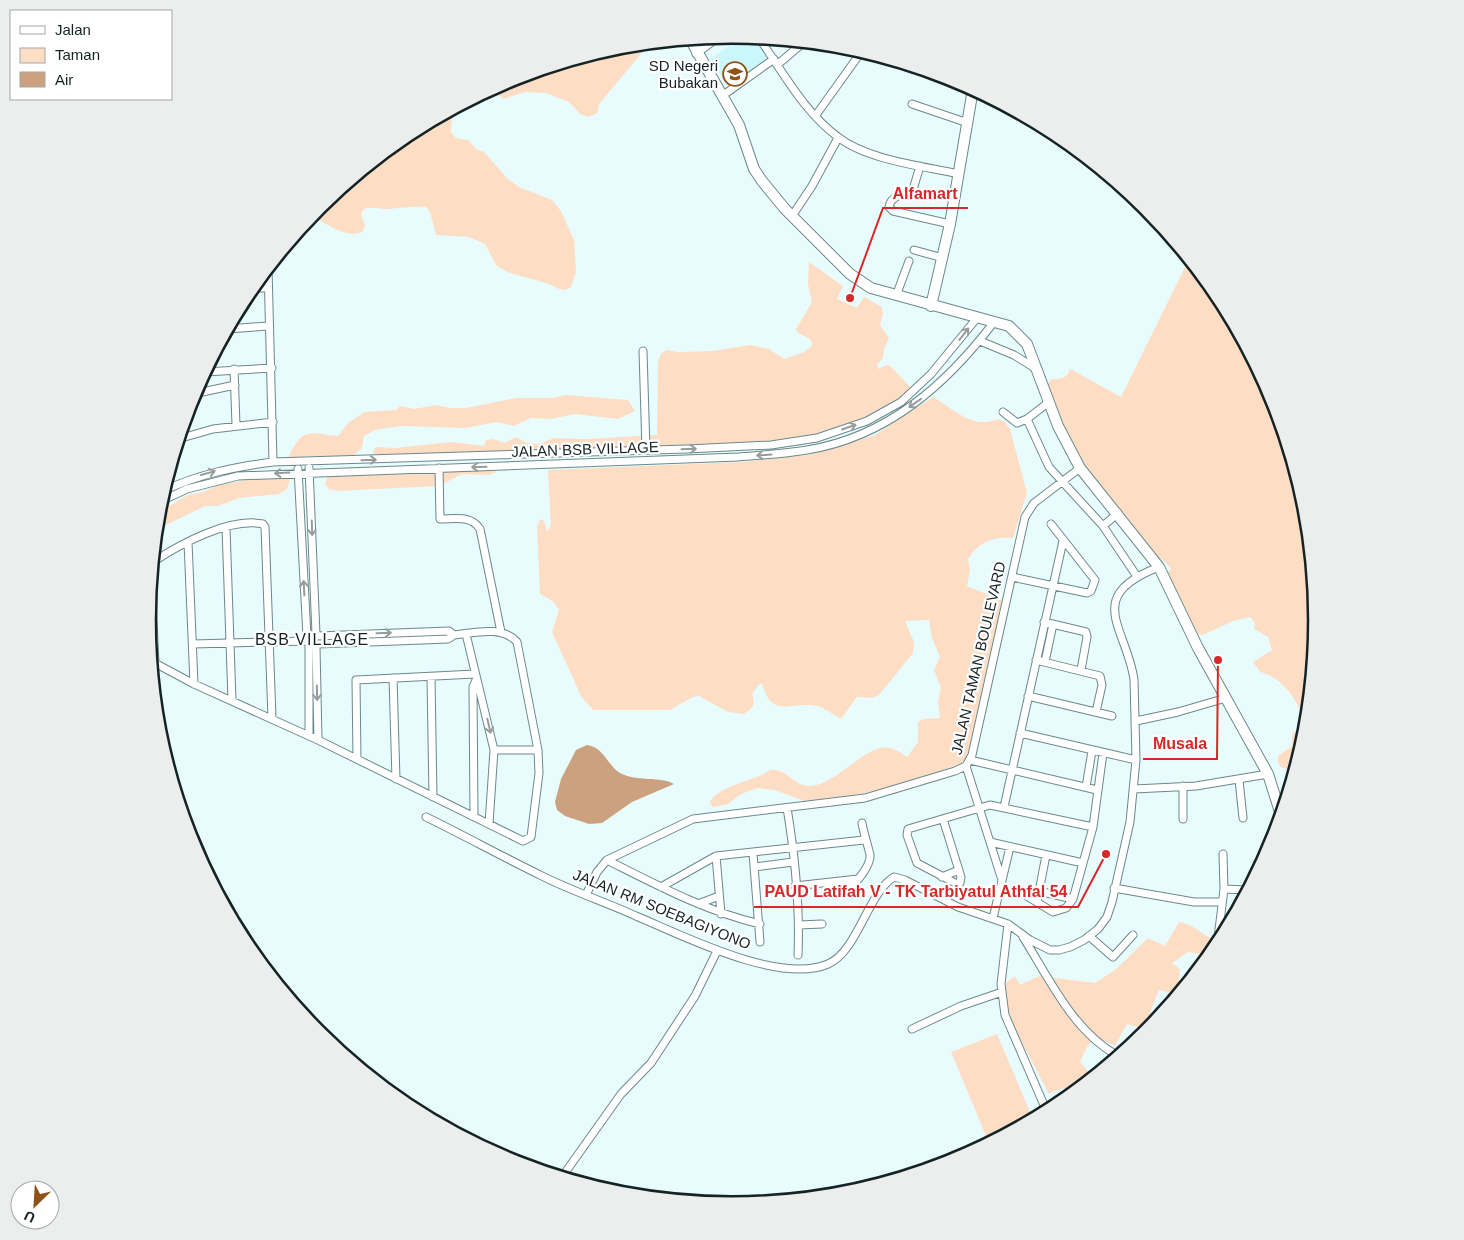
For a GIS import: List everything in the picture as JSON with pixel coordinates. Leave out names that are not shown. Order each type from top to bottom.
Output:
[{"type":"main road","points":[[692,45],[739,125],[754,169],[771,194],[856,279],[871,288],[896,296],[1009,326],[1023,338],[1038,370],[1062,434],[1080,468],[1118,513],[1159,567],[1198,648],[1268,774],[1278,805]]},
{"type":"main road","points":[[931,306],[950,224],[972,96]]},
{"type":"street","points":[[696,54],[709,45]]},
{"type":"street","points":[[764,45],[800,99],[838,138],[868,152],[959,174]]},
{"type":"street","points":[[722,96],[796,48]]},
{"type":"street","points":[[816,115],[857,58]]},
{"type":"street","points":[[912,104],[968,123]]},
{"type":"street","points":[[792,216],[812,186],[838,138]]},
{"type":"street","points":[[920,166],[912,193],[904,193],[891,201],[889,207],[893,211],[950,224]]},
{"type":"street","points":[[914,250],[943,258]]},
{"type":"street","points":[[896,296],[909,262]]},
{"type":"street","points":[[268,279],[268,326],[272,368],[273,462]]},
{"type":"street","points":[[262,288],[268,288]]},
{"type":"street","points":[[171,488],[203,475],[233,467],[273,462],[297,463],[771,445],[817,438],[867,421],[901,402],[921,384],[977,318]]},
{"type":"street","name":"JALAN BSB VILLAGE","points":[[169,497],[187,489],[223,479],[298,472],[738,457],[816,448],[856,437],[888,422],[930,393],[980,341],[994,322]]},
{"type":"street","points":[[235,328],[268,326]]},
{"type":"street","points":[[980,341],[1014,355],[1038,370]]},
{"type":"street","points":[[643,351],[646,450]]},
{"type":"street","points":[[212,371],[272,368]]},
{"type":"street","points":[[234,369],[236,425]]},
{"type":"street","points":[[203,392],[235,385]]},
{"type":"street","points":[[1003,412],[1017,423],[1027,419],[1049,402]]},
{"type":"street","points":[[1027,419],[1049,467],[1103,526],[1136,575],[1159,567]]},
{"type":"street","points":[[185,437],[236,425],[273,422]]},
{"type":"street","points":[[309,462],[313,640],[318,740]]},
{"type":"street","points":[[297,463],[313,640],[309,736]]},
{"type":"street","points":[[439,468],[440,519],[470,519],[476,522],[480,529],[501,632]]},
{"type":"street","name":"JALAN TAMAN BOULEVARD","points":[[586,894],[597,872],[607,860],[693,819],[880,795],[955,771],[968,763],[1026,514],[1034,503],[1080,468]]},
{"type":"street","points":[[299,489],[310,488]]},
{"type":"street","points":[[1103,526],[1118,513]]},
{"type":"street","points":[[160,558],[188,542],[226,528],[246,523],[263,524],[265,528],[272,718]]},
{"type":"street","points":[[1012,577],[1089,593],[1095,582],[1051,524]]},
{"type":"street","points":[[226,528],[232,700]]},
{"type":"street","points":[[1004,807],[1063,541]]},
{"type":"street","points":[[188,542],[194,684]]},
{"type":"street","name":"JALAN RM SOEBAGIYONO","points":[[426,817],[540,875],[717,951],[751,961],[792,968],[828,964],[842,952],[885,885],[894,877],[905,880],[958,908],[1008,924],[1040,946],[1059,950],[1089,936],[1107,917],[1130,822],[1136,760],[1136,695],[1132,668],[1116,627],[1114,610],[1121,592],[1136,575]]},
{"type":"street","points":[[1044,622],[1087,634],[1081,670]]},
{"type":"street","points":[[1045,662],[1053,624]]},
{"type":"street","points":[[158,665],[194,684],[318,740],[523,841],[531,838],[539,773],[538,750],[516,642],[510,635],[501,632],[454,635],[448,639],[313,640],[193,644]]},
{"type":"street","points":[[466,634],[494,750],[489,824]]},
{"type":"street","points":[[1036,660],[1096,674],[1102,681],[1096,712]]},
{"type":"street","points":[[357,759],[356,680],[475,677]]},
{"type":"street","points":[[474,817],[473,687],[475,677]]},
{"type":"street","points":[[393,678],[396,779]]},
{"type":"street","points":[[431,678],[433,796]]},
{"type":"street","points":[[1028,696],[1112,716]]},
{"type":"street","points":[[1136,721],[1178,712],[1226,698]]},
{"type":"street","points":[[1020,734],[1136,760]]},
{"type":"street","points":[[494,750],[538,750]]},
{"type":"street","points":[[1086,787],[1092,751]]},
{"type":"street","points":[[1025,895],[1053,912],[1066,908],[1073,899],[1093,827],[1103,753]]},
{"type":"street","points":[[1001,877],[979,808],[968,763],[1012,770],[1097,790]]},
{"type":"street","points":[[1134,789],[1239,780],[1268,774]]},
{"type":"street","points":[[1239,780],[1243,818]]},
{"type":"street","points":[[1183,786],[1183,819]]},
{"type":"street","points":[[943,820],[959,870],[961,879],[959,884],[917,863],[907,831],[990,804],[1093,827]]},
{"type":"street","points":[[786,808],[793,848],[800,925],[798,955]]},
{"type":"street","points":[[795,886],[858,879],[869,862],[870,855],[864,840],[862,823]]},
{"type":"street","points":[[661,887],[716,856],[864,840]]},
{"type":"street","points":[[990,842],[1083,863]]},
{"type":"street","points":[[992,918],[1010,847]]},
{"type":"street","points":[[753,853],[760,942]]},
{"type":"street","points":[[1223,854],[1224,889],[1222,902],[1224,919]]},
{"type":"street","points":[[1037,902],[1046,855]]},
{"type":"street","points":[[716,856],[721,914]]},
{"type":"street","points":[[607,860],[721,914],[760,924]]},
{"type":"street","points":[[755,867],[793,862]]},
{"type":"street","points":[[942,877],[959,870]]},
{"type":"street","points":[[1114,888],[1194,902],[1222,902]]},
{"type":"street","points":[[1224,889],[1241,890]]},
{"type":"street","points":[[1038,891],[1073,899]]},
{"type":"street","points":[[698,904],[719,896]]},
{"type":"street","points":[[800,925],[822,924]]},
{"type":"street","points":[[1008,924],[1002,992],[1005,1015],[1044,1104]]},
{"type":"street","points":[[1020,932],[1072,1015],[1090,1037],[1113,1052]]},
{"type":"street","points":[[1089,936],[1113,957],[1133,936]]},
{"type":"street","points":[[566,1172],[621,1094],[651,1063],[695,996],[717,951]]},
{"type":"street","points":[[912,1029],[961,1006],[1002,992]]},
{"type":"shaded area","name":"SD Negeri Bubakan","points":[[732,44],[760,45],[771,60],[730,88],[710,59]]},
{"type":"green space","points":[[643,51],[599,104],[597,113],[589,117],[580,114],[569,102],[546,93],[525,92],[503,99],[497,94],[547,74],[583,63]]},
{"type":"green space","points":[[452,117],[451,132],[456,138],[468,140],[477,150],[483,151],[508,179],[519,187],[552,200],[561,211],[574,240],[576,272],[571,287],[565,290],[507,272],[496,265],[485,244],[469,237],[436,235],[430,212],[426,207],[364,209],[361,214],[365,226],[362,232],[356,234],[335,229],[319,220],[352,187],[381,163]]},
{"type":"green space","points":[[809,262],[843,286],[837,299],[857,308],[864,297],[882,307],[883,314],[880,325],[889,338],[884,349],[883,358],[877,365],[878,369],[887,365],[890,366],[913,390],[897,402],[863,420],[846,427],[809,437],[771,443],[375,459],[373,452],[376,447],[395,448],[452,442],[484,446],[486,440],[493,439],[505,443],[516,437],[527,443],[539,444],[554,438],[587,439],[657,435],[658,361],[661,354],[666,350],[678,352],[713,351],[750,345],[769,349],[784,359],[804,352],[812,346],[811,340],[797,332],[796,329],[812,302],[808,284]]},
{"type":"green space","points":[[1186,265],[1211,300],[1249,365],[1278,435],[1289,471],[1303,545],[1307,582],[1307,658],[1300,711],[1289,691],[1276,679],[1260,672],[1253,662],[1272,650],[1268,637],[1254,629],[1255,623],[1250,617],[1233,621],[1203,635],[1198,634],[1183,613],[1168,578],[1168,572],[1171,569],[1162,559],[1159,560],[1079,459],[1058,417],[1048,384],[1051,379],[1065,377],[1070,369],[1121,397]]},
{"type":"green space","points":[[566,395],[628,400],[635,411],[618,419],[575,414],[551,419],[531,418],[514,426],[497,422],[465,428],[401,426],[375,430],[364,436],[362,448],[353,456],[309,456],[291,460],[288,458],[293,448],[303,436],[313,433],[338,436],[349,422],[365,412],[396,410],[400,406],[414,409],[437,405],[450,408],[466,408],[516,398],[553,398]]},
{"type":"green space","points":[[933,397],[972,420],[989,422],[998,419],[1005,422],[1010,429],[1027,493],[1013,538],[999,538],[987,541],[977,548],[968,559],[970,570],[967,586],[1003,601],[967,756],[961,764],[884,789],[849,796],[804,801],[775,790],[758,788],[741,794],[728,804],[713,807],[710,803],[713,798],[724,790],[770,770],[781,772],[799,783],[809,786],[820,784],[830,779],[861,757],[881,748],[897,750],[907,757],[918,742],[918,722],[923,719],[940,718],[938,702],[941,688],[934,670],[940,657],[932,638],[929,620],[905,621],[914,642],[913,653],[879,695],[872,698],[857,697],[841,719],[817,706],[784,707],[777,705],[771,702],[766,695],[762,684],[759,684],[752,694],[754,703],[752,708],[744,714],[728,712],[699,696],[693,697],[670,710],[593,710],[581,696],[552,632],[559,610],[554,602],[540,594],[537,526],[541,519],[544,521],[547,531],[551,526],[548,470],[739,462],[809,455],[875,435]]},
{"type":"green space","points":[[493,469],[496,472],[490,475],[462,474],[439,486],[337,491],[329,489],[325,484],[328,476],[332,475],[420,474]]},
{"type":"green space","points":[[287,477],[290,480],[287,489],[279,494],[239,498],[218,506],[205,506],[164,526],[167,506],[188,495],[203,492],[218,485],[257,478]]},
{"type":"green space","points":[[1297,729],[1289,769],[1282,768],[1278,763],[1278,756],[1292,746],[1292,734]]},
{"type":"green space","points":[[1179,922],[1193,927],[1212,938],[1201,954],[1188,952],[1172,963],[1180,969],[1179,982],[1171,993],[1159,990],[1150,1013],[1151,1014],[1139,1027],[1127,1024],[1115,1046],[1097,1037],[1087,1047],[1080,1062],[1089,1072],[1064,1090],[1063,1088],[1049,1094],[1007,1014],[1004,984],[1015,976],[1020,985],[1039,976],[1095,983],[1115,970],[1148,938],[1165,946]]},
{"type":"green space","points":[[997,1034],[1030,1113],[987,1137],[951,1052]]},
{"type":"water","points":[[587,745],[598,749],[620,773],[627,776],[662,780],[674,784],[632,802],[602,823],[589,824],[565,816],[557,810],[555,802],[561,779],[576,750]]},
{"type":"place","name":"SD Negeri Bubakan","points":[[735,74]]},
{"type":"place","name":"Alfamart","points":[[850,298]]},
{"type":"place","name":"Musala","points":[[1218,660]]},
{"type":"place","name":"PAUD Latifah V - TK Tarbiyatul Athfal 54","points":[[1106,854]]},
{"type":"district","name":"BSB VILLAGE","points":[[312,639]]}]
